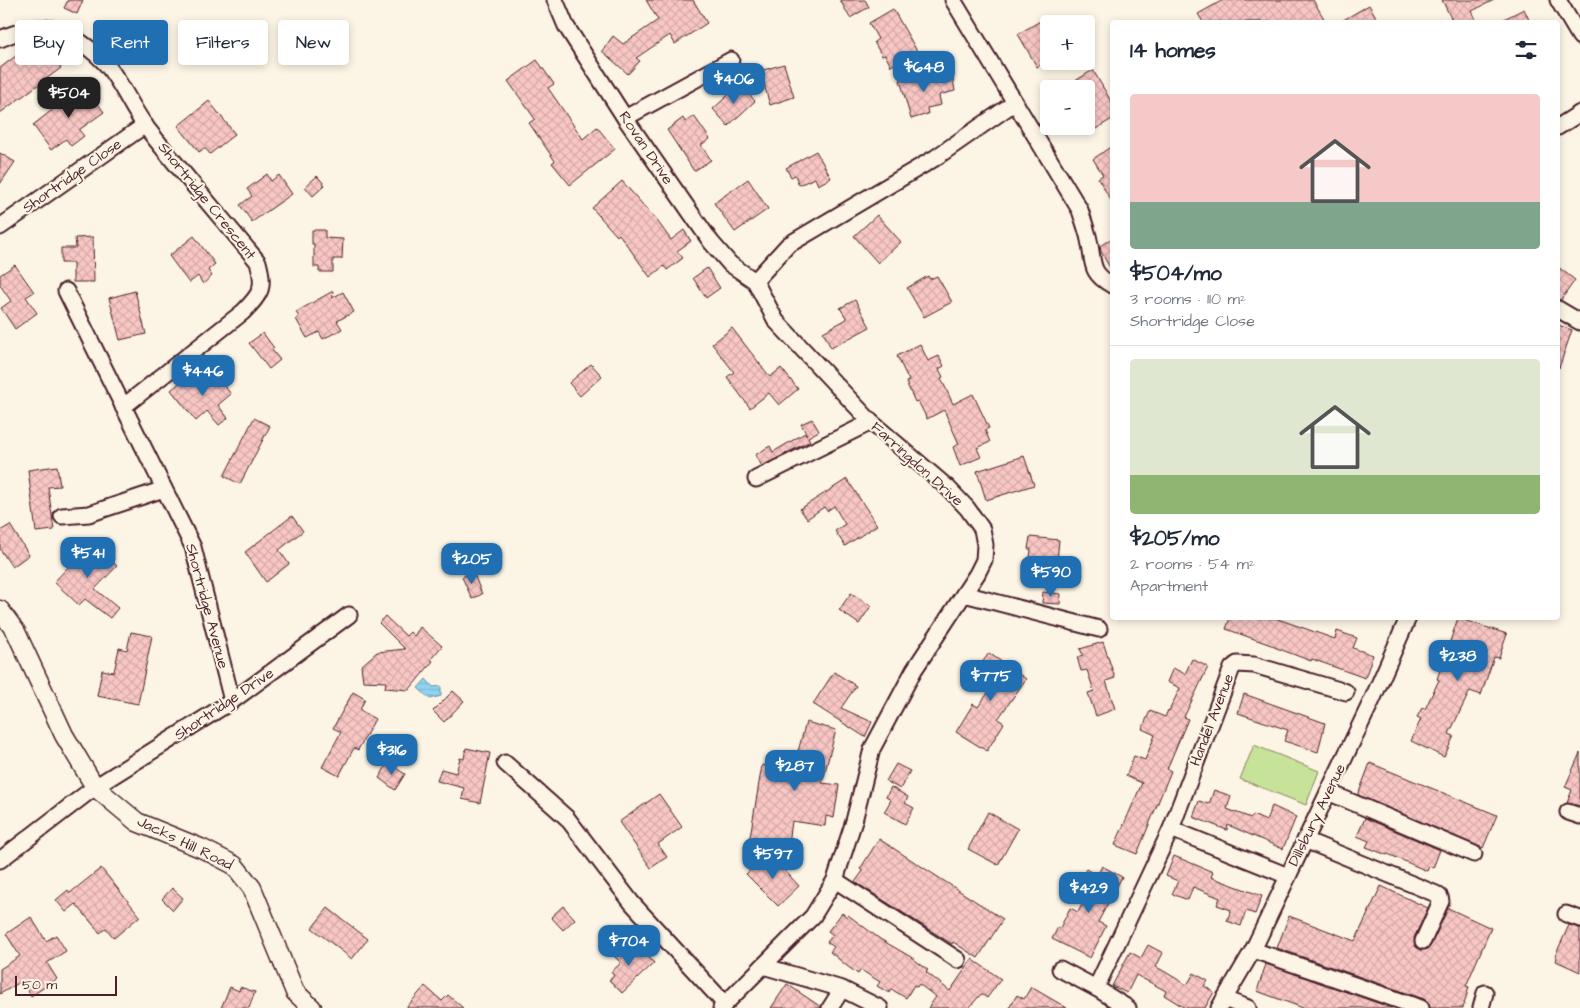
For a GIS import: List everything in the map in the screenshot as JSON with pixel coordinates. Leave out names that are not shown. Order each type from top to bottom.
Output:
[{"type":"street","name":"Rovan Drive","points":[[555,0],[566,26],[625,118],[710,242],[730,264],[755,280]]},
{"type":"street","points":[[953,0],[1080,210],[1089,242],[1092,264],[1102,279],[1110,284]]},
{"type":"street","points":[[1558,0],[1580,36]]},
{"type":"street","name":"Shortridge Crescent","points":[[0,39],[24,29],[55,29],[68,35],[105,63],[145,125],[258,262],[263,280],[256,298],[243,312],[122,406]]},
{"type":"street","points":[[625,118],[731,60]]},
{"type":"street","points":[[755,280],[788,245],[935,158],[1014,102]]},
{"type":"street","points":[[1560,125],[1580,113]]},
{"type":"street","name":"Shortridge Close","points":[[0,227],[145,125]]},
{"type":"street","name":"Farringdon Drive","points":[[723,1006],[813,916],[835,880],[854,821],[872,750],[914,670],[984,560],[985,545],[982,529],[967,508],[948,488],[871,422],[776,321],[755,280]]},
{"type":"street","name":"Shortridge Avenue","points":[[66,291],[193,547],[232,701]]},
{"type":"street","points":[[1560,310],[1580,322]]},
{"type":"street","points":[[756,479],[871,422]]},
{"type":"street","points":[[62,516],[89,514],[164,489]]},
{"type":"street","points":[[964,594],[1099,629]]},
{"type":"street","name":"Jacks Hill Road","points":[[0,610],[16,632],[64,735],[95,787],[137,822],[203,849],[234,865],[252,888],[295,992],[312,1008]]},
{"type":"street","name":"Shortridge Drive","points":[[0,860],[95,787],[232,701],[349,615]]},
{"type":"street","name":"Dillsbury Avenue","points":[[1222,1004],[1253,950],[1373,698],[1407,620]]},
{"type":"street","name":"Handel Avenue","points":[[1171,829],[1232,668],[1237,664],[1254,665],[1346,692]]},
{"type":"street","points":[[505,763],[567,818],[632,903],[723,1006]]},
{"type":"street","points":[[1328,792],[1474,854]]},
{"type":"street","points":[[1096,988],[1171,829],[1288,876]]},
{"type":"street","points":[[1305,840],[1440,897],[1440,902],[1423,942]]},
{"type":"street","points":[[835,880],[958,960]]},
{"type":"street","points":[[1253,950],[1421,1008]]},
{"type":"street","points":[[763,966],[842,989],[880,1008]]},
{"type":"street","points":[[1060,969],[1128,1008]]},
{"type":"street","points":[[830,1008],[842,989]]},
{"type":"street","points":[[1481,1008],[1486,993]]},
{"type":"street","points":[[1222,1004],[1248,1008]]},
{"type":"green space","points":[[1254,745],[1319,771],[1306,805],[1240,779]]},
{"type":"water","points":[[426,679],[433,687],[441,686],[441,696],[430,699],[418,688]]},
{"type":"building","points":[[68,0],[83,0],[77,14],[64,8]]},
{"type":"building","points":[[646,0],[693,0],[707,23],[675,44],[670,35],[636,58],[640,61],[628,74],[602,51],[613,36],[623,44],[658,20]]},
{"type":"building","points":[[840,0],[865,0],[869,7],[850,18]]},
{"type":"building","points":[[1223,0],[1313,0],[1325,20],[1202,20],[1198,14]]},
{"type":"building","points":[[1442,0],[1494,0],[1472,11],[1476,20],[1452,20]]},
{"type":"building","points":[[1369,5],[1378,20],[1343,20]]},
{"type":"building","points":[[893,9],[917,51],[891,66],[885,55],[882,56],[874,42],[878,39],[869,23]]},
{"type":"building","points":[[1524,9],[1529,20],[1502,20]]},
{"type":"building","points":[[1040,21],[1040,65],[1037,67],[1018,34]]},
{"type":"building","points":[[15,57],[15,65],[59,65],[61,68],[0,113],[0,68]]},
{"type":"building","points":[[537,60],[554,84],[548,88],[583,139],[597,127],[615,149],[570,185],[552,163],[555,161],[529,123],[535,119],[508,81]]},
{"type":"building","points":[[784,64],[794,97],[770,105],[760,71]]},
{"type":"building","points":[[1093,70],[1110,100],[1110,120],[1095,129],[1095,80],[1077,80]]},
{"type":"building","points":[[931,72],[934,84],[953,79],[955,91],[939,95],[941,105],[927,108],[928,114],[911,119],[900,80]]},
{"type":"building","points":[[740,84],[755,101],[728,126],[713,109]]},
{"type":"building","points":[[84,85],[104,112],[79,130],[84,136],[71,146],[66,139],[51,150],[33,125]]},
{"type":"building","points":[[209,101],[235,134],[210,154],[205,148],[199,152],[178,126]]},
{"type":"building","points":[[694,116],[710,139],[701,145],[711,160],[694,171],[667,130],[683,118],[685,122]]},
{"type":"building","points":[[1110,147],[1110,199],[1098,178],[1103,175],[1093,159]]},
{"type":"building","points":[[816,151],[831,178],[818,185],[815,178],[799,185],[795,175],[791,177],[786,168]]},
{"type":"building","points":[[0,153],[15,162],[0,184]]},
{"type":"building","points":[[267,174],[271,181],[279,175],[292,194],[252,222],[240,205],[252,196],[247,189]]},
{"type":"building","points":[[317,176],[325,185],[313,196],[305,187]]},
{"type":"building","points":[[748,179],[768,209],[735,232],[714,203]]},
{"type":"building","points":[[622,181],[671,240],[684,230],[691,241],[677,251],[683,258],[667,270],[664,266],[650,277],[619,234],[617,236],[592,208]]},
{"type":"building","points":[[877,215],[901,242],[878,263],[854,236]]},
{"type":"building","points":[[312,230],[325,230],[325,238],[343,239],[342,259],[333,259],[333,272],[319,272],[319,267],[314,267]]},
{"type":"building","points":[[194,236],[215,264],[208,270],[212,276],[203,284],[198,276],[189,283],[169,256]]},
{"type":"building","points":[[93,237],[94,282],[73,282],[73,263],[61,263],[61,248],[76,248],[75,238]]},
{"type":"building","points":[[1110,239],[1110,268],[1101,252],[1100,246]]},
{"type":"building","points":[[15,265],[34,292],[26,297],[37,313],[15,329],[1,308],[11,301],[0,285],[0,275]]},
{"type":"building","points":[[707,268],[720,288],[706,298],[693,278]]},
{"type":"building","points":[[1560,269],[1575,280],[1560,300]]},
{"type":"building","points":[[928,276],[930,279],[937,276],[952,302],[924,317],[907,288]]},
{"type":"building","points":[[135,291],[146,334],[120,340],[109,298]]},
{"type":"building","points":[[333,291],[332,298],[343,292],[354,312],[337,321],[342,329],[323,339],[319,332],[307,338],[296,319],[299,317],[296,312]]},
{"type":"building","points":[[855,300],[870,327],[831,348],[823,332],[847,319],[840,308]]},
{"type":"building","points":[[1560,326],[1572,330],[1560,365]]},
{"type":"building","points":[[732,328],[770,377],[781,368],[798,389],[779,405],[769,393],[750,408],[727,377],[734,372],[712,344]]},
{"type":"building","points":[[263,333],[280,360],[269,369],[249,343]]},
{"type":"building","points":[[920,344],[928,361],[939,356],[944,366],[939,369],[943,377],[941,378],[953,404],[973,394],[989,428],[985,430],[990,442],[977,448],[981,457],[960,466],[953,447],[959,444],[944,410],[927,419],[918,401],[915,402],[906,382],[909,381],[897,356]]},
{"type":"building","points":[[591,364],[602,376],[580,396],[569,383]]},
{"type":"building","points":[[211,370],[231,394],[218,405],[228,418],[219,425],[207,411],[196,421],[171,390],[189,375],[195,383]]},
{"type":"building","points":[[254,418],[270,426],[240,484],[224,476]]},
{"type":"building","points":[[812,419],[819,431],[808,437],[810,441],[762,466],[755,455],[770,446],[773,452],[805,433],[807,435],[801,424]]},
{"type":"building","points":[[1024,456],[1034,485],[986,500],[977,471]]},
{"type":"building","points":[[57,466],[60,486],[48,487],[54,530],[36,532],[28,470]]},
{"type":"building","points":[[847,479],[877,525],[845,546],[835,531],[845,524],[834,506],[827,511],[824,507],[807,519],[800,509]]},
{"type":"building","points":[[292,516],[303,531],[279,550],[289,564],[266,582],[245,552]]},
{"type":"building","points":[[10,525],[29,555],[12,567],[0,549],[0,531]]},
{"type":"building","points":[[1030,537],[1059,540],[1056,572],[1051,571],[1051,578],[1028,576],[1031,549],[1028,549]]},
{"type":"building","points":[[92,542],[117,566],[95,589],[118,608],[110,618],[85,599],[79,605],[54,582]]},
{"type":"building","points":[[473,572],[482,594],[472,599],[462,577]]},
{"type":"building","points":[[1043,592],[1061,594],[1060,604],[1042,603]]},
{"type":"building","points":[[851,593],[871,606],[859,624],[839,610]]},
{"type":"building","points":[[385,616],[406,636],[410,632],[414,636],[420,627],[442,646],[431,659],[433,661],[409,690],[385,688],[386,682],[363,681],[361,666],[377,652],[405,649],[379,623]]},
{"type":"building","points":[[1229,620],[1281,620],[1335,639],[1337,631],[1357,638],[1353,648],[1373,655],[1365,678],[1312,659],[1311,661],[1226,629]]},
{"type":"building","points":[[1457,620],[1464,620],[1507,634],[1499,658],[1494,657],[1481,695],[1470,691],[1449,734],[1454,736],[1444,757],[1411,741],[1421,719],[1417,717],[1422,708],[1425,709],[1439,680],[1437,679]]},
{"type":"building","points":[[131,632],[152,636],[138,704],[97,696],[102,670],[114,672],[119,648],[127,650]]},
{"type":"building","points":[[1103,642],[1115,678],[1106,681],[1115,709],[1096,716],[1088,693],[1094,691],[1087,670],[1081,671],[1077,657],[1083,655],[1080,649]]},
{"type":"building","points":[[989,653],[1026,679],[998,719],[1004,723],[987,751],[956,732],[973,704],[978,707],[990,690],[972,677]]},
{"type":"building","points":[[1192,659],[1208,667],[1184,717],[1188,719],[1167,769],[1171,771],[1137,854],[1115,845],[1142,783],[1126,776],[1134,756],[1145,760],[1155,735],[1142,729],[1150,711],[1165,717],[1180,688],[1167,682],[1173,668],[1185,674]]},
{"type":"building","points":[[834,672],[856,686],[841,708],[872,722],[865,737],[813,704]]},
{"type":"building","points":[[453,691],[464,701],[444,722],[433,711]]},
{"type":"building","points":[[353,692],[365,699],[360,710],[375,719],[358,750],[354,748],[339,776],[322,767],[341,732],[333,728]]},
{"type":"building","points":[[1244,694],[1325,723],[1318,752],[1284,741],[1288,730],[1238,713]]},
{"type":"building","points":[[806,722],[836,730],[822,783],[839,785],[834,818],[826,816],[825,826],[792,821],[789,844],[784,844],[783,849],[764,847],[768,852],[748,849],[762,765],[793,770]]},
{"type":"building","points":[[466,748],[490,753],[480,803],[462,799],[464,788],[437,781],[441,769],[456,773],[460,758],[464,759]]},
{"type":"building","points":[[1580,753],[1580,806],[1567,803],[1572,790],[1565,787]]},
{"type":"building","points":[[388,763],[405,774],[395,790],[379,778]]},
{"type":"building","points":[[1370,763],[1497,815],[1483,848],[1358,795]]},
{"type":"building","points":[[896,764],[910,771],[900,789],[886,781]]},
{"type":"building","points":[[891,787],[908,797],[905,803],[914,808],[905,824],[884,812],[891,800],[886,797]]},
{"type":"building","points":[[1214,790],[1231,796],[1227,809],[1251,818],[1253,815],[1266,821],[1272,806],[1296,817],[1283,849],[1228,825],[1227,830],[1193,817],[1199,801],[1209,804]]},
{"type":"building","points":[[659,794],[682,827],[658,844],[667,857],[651,868],[619,822]]},
{"type":"building","points":[[988,812],[1018,829],[998,865],[968,849]]},
{"type":"building","points":[[1365,818],[1440,850],[1433,868],[1429,866],[1427,871],[1388,854],[1366,847],[1369,841],[1357,836]]},
{"type":"building","points":[[879,839],[1003,919],[978,958],[953,942],[952,944],[855,882],[863,871],[860,869]]},
{"type":"building","points":[[769,853],[799,886],[778,906],[746,874]]},
{"type":"building","points":[[1174,856],[1213,872],[1211,877],[1262,896],[1255,914],[1246,911],[1241,926],[1227,921],[1231,910],[1217,905],[1220,898],[1193,887],[1188,900],[1172,894],[1178,881],[1166,876]]},
{"type":"building","points":[[1102,866],[1122,877],[1098,922],[1106,926],[1090,958],[1052,939],[1070,908],[1078,912],[1091,888],[1079,881],[1086,869],[1097,876]]},
{"type":"building","points":[[101,868],[140,916],[114,938],[106,928],[100,933],[76,904],[66,912],[56,900],[68,890],[70,893]]},
{"type":"building","points":[[1381,886],[1428,908],[1414,938],[1415,946],[1420,950],[1428,949],[1431,945],[1448,908],[1491,928],[1466,986],[1469,987],[1463,1008],[1430,1008],[1428,1002],[1424,999],[1277,948],[1289,916],[1355,941]]},
{"type":"building","points":[[172,888],[183,898],[173,910],[162,899]]},
{"type":"building","points":[[563,906],[575,919],[563,930],[551,917]]},
{"type":"building","points":[[328,908],[368,939],[352,959],[312,928]]},
{"type":"building","points":[[842,913],[847,917],[848,915],[880,939],[911,957],[950,991],[972,959],[1001,979],[987,998],[981,994],[969,1008],[928,1008],[936,997],[919,984],[917,987],[914,985],[906,998],[891,989],[889,993],[877,986],[880,982],[861,970],[858,974],[830,952],[834,947],[827,942],[833,935],[828,931]]},
{"type":"building","points":[[31,917],[46,941],[56,935],[66,951],[47,963],[57,979],[31,996],[22,981],[0,994],[0,969],[20,956],[6,934]]},
{"type":"building","points":[[1569,925],[1580,928],[1580,972],[1556,961],[1557,958],[1555,956]]},
{"type":"building","points":[[623,945],[625,948],[628,945],[637,955],[642,950],[654,963],[622,993],[609,980],[614,976],[611,972],[621,963],[613,955]]},
{"type":"building","points":[[1148,945],[1163,953],[1156,967],[1187,985],[1194,973],[1208,981],[1204,986],[1214,992],[1205,1008],[1185,1008],[1164,995],[1166,991],[1136,975],[1127,993],[1112,986],[1130,952],[1141,958]]},
{"type":"building","points":[[1266,964],[1392,1008],[1303,1008],[1257,991]]},
{"type":"building","points":[[787,984],[821,1007],[821,1008],[771,1008]]},
{"type":"building","points":[[425,986],[442,1001],[448,995],[463,1008],[406,1008]]},
{"type":"building","points":[[230,987],[239,991],[240,987],[255,992],[249,1008],[221,1008]]},
{"type":"building","points":[[1031,987],[1067,1008],[1009,1008],[1017,995],[1024,999]]}]
